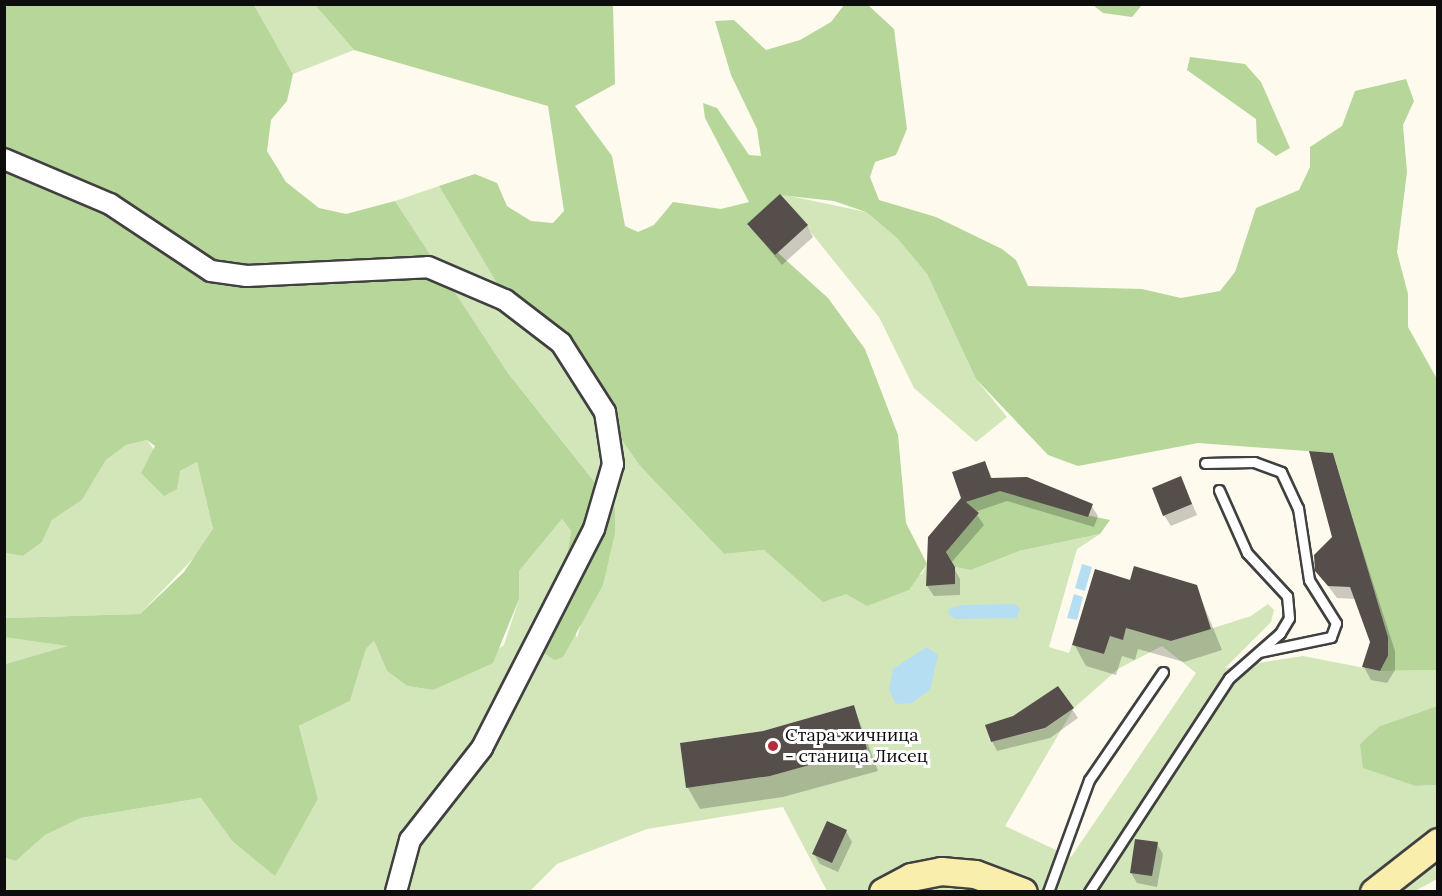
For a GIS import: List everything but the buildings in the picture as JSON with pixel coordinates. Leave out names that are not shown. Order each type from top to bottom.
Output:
[{"type":"main road","points":[[1374,891],[1437,842]]},
{"type":"main road","points":[[883,891],[911,877],[941,871],[983,876],[1023,891]]},
{"type":"street","points":[[4,159],[110,204],[211,271],[247,276],[428,267],[505,300],[561,343],[605,412],[613,464],[594,529],[482,748],[410,840],[396,891]]},
{"type":"lane","points":[[1205,463],[1254,462],[1281,472],[1298,508],[1309,580],[1336,623],[1330,637],[1256,653]]},
{"type":"lane","points":[[1089,891],[1229,678],[1285,626],[1288,602],[1247,553],[1219,490]]},
{"type":"lane","points":[[1048,891],[1089,780],[1163,672]]},
{"type":"green space","points":[[5,5],[254,5],[293,74],[287,101],[271,120],[267,151],[286,182],[319,208],[346,214],[395,201],[508,373],[615,508],[615,533],[603,585],[563,657],[555,660],[542,652],[562,587],[571,531],[562,519],[519,571],[519,599],[493,663],[433,690],[407,686],[387,671],[374,641],[366,649],[350,701],[299,726],[318,799],[275,876],[232,841],[201,798],[81,818],[45,835],[16,861],[5,858],[5,664],[68,646],[5,637],[5,618],[140,614],[184,572],[213,529],[197,462],[180,471],[177,489],[164,496],[141,473],[155,446],[147,440],[126,445],[106,460],[82,500],[52,520],[42,542],[23,556],[5,553]]},
{"type":"green space","points":[[254,5],[315,5],[354,50],[293,74]]},
{"type":"green space","points":[[315,5],[613,5],[615,84],[575,106],[612,156],[625,226],[638,232],[654,225],[673,202],[721,209],[749,202],[705,118],[703,103],[717,108],[749,155],[761,156],[757,129],[731,75],[715,21],[734,20],[766,50],[800,40],[831,22],[844,5],[868,5],[894,29],[907,129],[896,155],[875,162],[870,177],[879,200],[936,217],[1002,249],[1016,260],[1028,286],[1142,289],[1181,298],[1220,291],[1235,272],[1256,208],[1299,190],[1310,167],[1310,147],[1342,126],[1355,91],[1406,79],[1414,101],[1403,125],[1407,172],[1397,252],[1408,294],[1408,327],[1437,379],[1437,670],[1380,671],[1388,656],[1388,637],[1333,453],[1198,443],[1078,466],[1048,455],[976,379],[927,274],[897,238],[866,212],[834,201],[780,195],[747,225],[828,298],[865,349],[898,435],[906,523],[927,564],[909,590],[867,606],[846,594],[823,602],[764,550],[724,554],[640,466],[564,358],[498,285],[439,186],[475,174],[497,183],[507,206],[531,221],[553,223],[564,211],[548,106],[354,50]]},
{"type":"green space","points":[[1093,5],[1142,5],[1132,17],[1103,13]]},
{"type":"green space","points":[[1190,57],[1245,64],[1261,82],[1290,148],[1276,156],[1257,142],[1256,119],[1187,70]]},
{"type":"green space","points":[[439,186],[498,285],[564,358],[640,466],[724,554],[764,550],[789,570],[846,594],[922,574],[927,564],[926,586],[954,584],[955,567],[971,570],[1019,551],[1100,534],[1077,549],[1049,647],[1069,653],[1072,645],[1104,654],[1110,636],[1123,639],[1126,628],[1172,641],[1251,616],[1268,604],[1274,610],[1271,622],[1225,668],[1303,656],[1380,671],[1437,670],[1437,706],[1380,726],[1416,786],[1437,785],[1437,879],[1415,891],[827,891],[783,807],[647,829],[557,864],[530,891],[5,892],[5,858],[16,861],[45,835],[81,818],[201,798],[232,841],[275,875],[318,799],[299,726],[350,701],[366,649],[374,641],[387,671],[407,686],[433,690],[504,645],[519,599],[519,571],[562,519],[571,531],[562,587],[577,638],[584,613],[603,585],[615,508],[508,373],[395,201]],"holes":[[[1162,646],[1196,673],[1071,857],[1005,826],[1074,708],[1118,669]],[[1058,686],[1074,708],[1044,729],[990,742],[986,725],[1014,716]],[[854,705],[866,749],[770,776],[686,788],[680,743],[763,731]]]},
{"type":"green space","points":[[780,194],[866,212],[897,238],[927,274],[976,379],[1007,417],[976,442],[914,388],[879,317]]},
{"type":"green space","points":[[147,440],[176,480],[180,471],[197,462],[213,529],[205,546],[140,614],[5,618],[5,553],[23,556],[42,542],[52,520],[82,500],[106,460],[126,445]]},
{"type":"green space","points":[[999,490],[1072,512],[1110,520],[1100,534],[1019,551],[971,570],[955,567],[946,552],[979,513],[966,502]]},
{"type":"green space","points":[[5,637],[31,637],[69,646],[5,664]]},
{"type":"green space","points":[[1437,706],[1437,785],[1416,786],[1363,768],[1360,744],[1380,726]]},
{"type":"water","points":[[1082,564],[1092,567],[1085,591],[1075,588]]},
{"type":"water","points":[[1074,594],[1083,597],[1077,620],[1067,618]]},
{"type":"water","points":[[1015,604],[1020,609],[1017,618],[955,619],[948,614],[950,608],[963,605]]},
{"type":"water","points":[[927,647],[938,655],[930,690],[912,703],[896,704],[889,690],[893,669]]},
{"type":"place","name":"Стара жичница - станица Лисец","points":[[773,746]]}]
